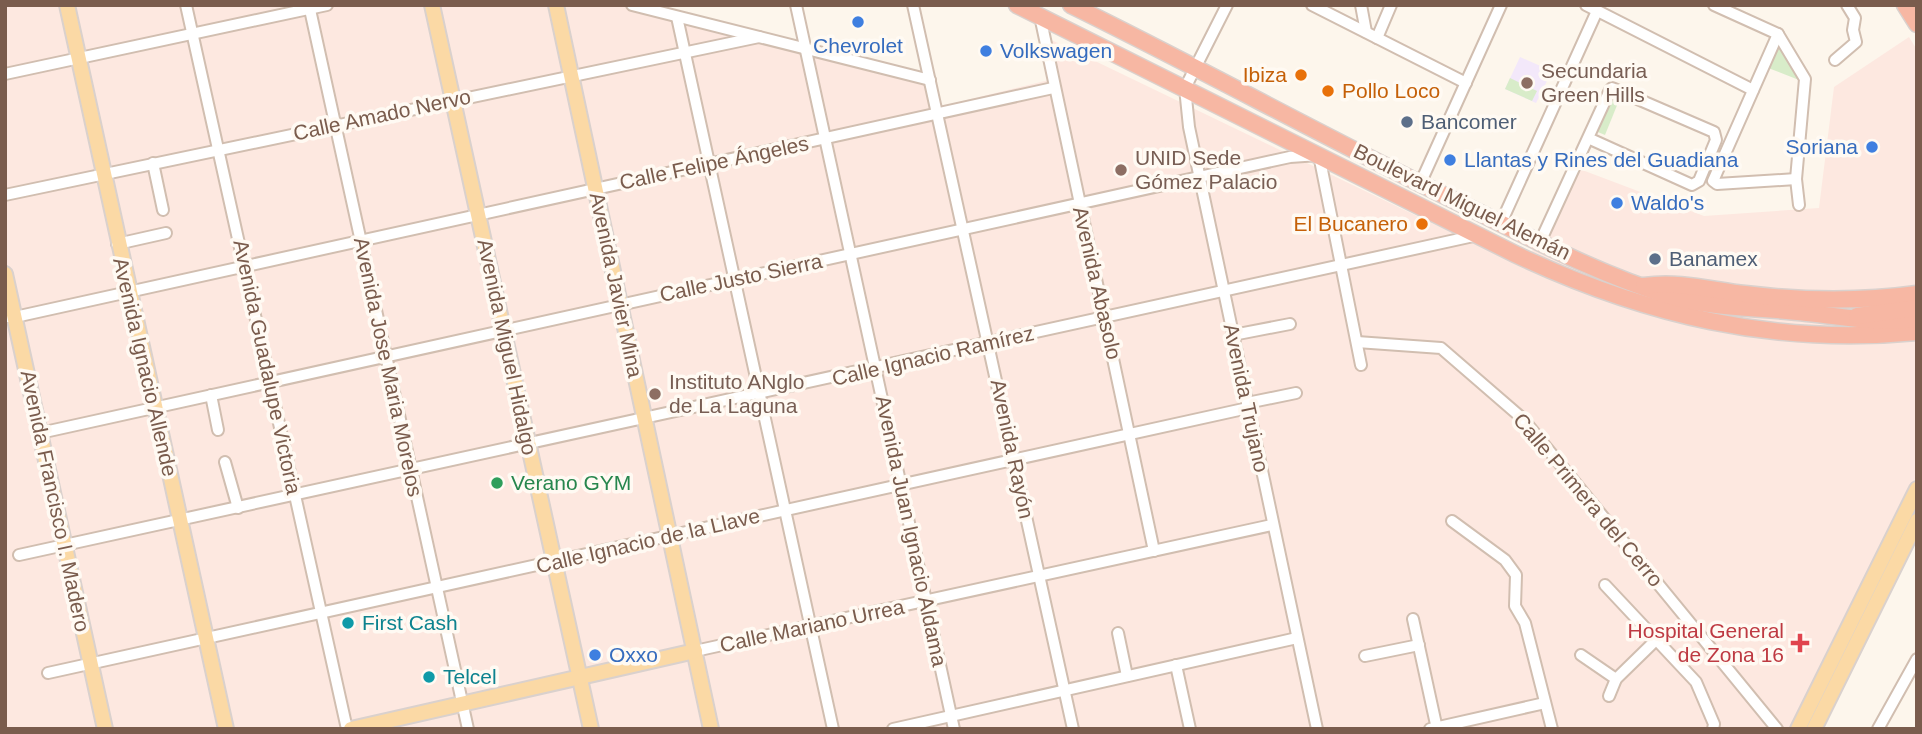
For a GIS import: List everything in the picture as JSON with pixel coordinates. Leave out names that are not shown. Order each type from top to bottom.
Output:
[{"type":"highway","name":"Boulevard Miguel Alemán","points":[[1017,5],[1478,235],[1561,275],[1618,297],[1680,315],[1819,337],[1917,332]]},
{"type":"highway","name":"Boulevard Miguel Alemán","points":[[1071,5],[1382,166],[1539,242],[1643,286],[1707,304],[1871,323],[1917,319]]},
{"type":"highway","points":[[1905,5],[1917,24]]},
{"type":"highway","points":[[1319,155],[1322,149],[1328,149],[1368,165],[1382,166]]},
{"type":"highway","points":[[1413,203],[1440,206],[1474,224],[1501,223]]},
{"type":"highway","points":[[1643,286],[1668,282],[1744,294],[1842,301],[1917,294]]},
{"type":"highway","points":[[1765,329],[1917,308]]},
{"type":"main road","name":"Avenida Ignacio Allende","points":[[67,5],[117,244],[226,729]]},
{"type":"main road","name":"Avenida Miguel Hidalgo","points":[[432,5],[591,729]]},
{"type":"main road","name":"Avenida Javier Mina","points":[[556,5],[711,729]]},
{"type":"main road","name":"Avenida Francisco I. Madero","points":[[5,274],[10,317],[40,433],[105,729]]},
{"type":"main road","points":[[1814,729],[1888,564],[1917,489]]},
{"type":"main road","points":[[1798,729],[1888,564],[1917,521]]},
{"type":"main road","name":"Calle Mariano Urrea","points":[[349,729],[695,651]]},
{"type":"street","name":"Avenida Guadalupe Victoria","points":[[186,5],[349,729]]},
{"type":"street","points":[[5,74],[327,5]]},
{"type":"street","points":[[633,5],[930,80]]},
{"type":"street","name":"Avenida Juan Ignacio Aldama","points":[[796,5],[954,729]]},
{"type":"street","name":"Avenida Rayón","points":[[913,5],[1073,729]]},
{"type":"street","points":[[1185,88],[1227,5]]},
{"type":"street","points":[[1312,5],[1466,83]]},
{"type":"street","points":[[1361,5],[1366,32]]},
{"type":"street","points":[[1377,38],[1391,5]]},
{"type":"street","points":[[1420,184],[1501,5]]},
{"type":"street","points":[[1586,5],[1753,90]]},
{"type":"street","points":[[1714,5],[1778,34],[1806,84],[1796,179],[1798,205]]},
{"type":"street","points":[[1835,60],[1856,42],[1853,30],[1855,18],[1847,5]]},
{"type":"street","name":"Avenida Jose Maria Morelos","points":[[310,7],[468,729]]},
{"type":"street","points":[[1501,223],[1597,11]]},
{"type":"street","name":"Avenida Abasolo","points":[[1040,16],[1053,88],[1131,434],[1154,551]]},
{"type":"street","points":[[677,17],[833,729]]},
{"type":"street","points":[[1778,34],[1714,183],[1796,179]]},
{"type":"street","name":"Calle Amado Nervo","points":[[5,195],[685,50],[759,37]]},
{"type":"street","name":"Calle Felipe Ángeles","points":[[10,317],[1053,88]]},
{"type":"street","name":"Avenida Trujano","points":[[1185,88],[1200,177],[1317,729]]},
{"type":"street","points":[[1539,242],[1588,138],[1612,88],[1714,132],[1716,136],[1696,184],[1588,138]]},
{"type":"street","points":[[1319,155],[1361,365]]},
{"type":"street","name":"Calle Justo Sierra","points":[[40,433],[1290,157],[1319,155]]},
{"type":"street","points":[[153,163],[163,210]]},
{"type":"street","points":[[117,244],[166,233]]},
{"type":"street","name":"Calle Ignacio Ramírez","points":[[19,555],[645,420],[1478,235]]},
{"type":"street","points":[[1233,335],[1290,324]]},
{"type":"street","name":"Calle Primera del Cerro","points":[[1357,341],[1441,348],[1523,419],[1777,729]]},
{"type":"street","name":"Calle Ignacio de la Llave","points":[[48,673],[1131,434],[1296,393]]},
{"type":"street","points":[[211,395],[218,430]]},
{"type":"street","points":[[225,462],[238,508]]},
{"type":"street","points":[[1452,522],[1504,559],[1516,575],[1513,596],[1518,613],[1525,623],[1552,729]]},
{"type":"street","name":"Calle Mariano Urrea","points":[[695,651],[1272,525]]},
{"type":"street","points":[[1605,585],[1696,682],[1714,724],[1713,729]]},
{"type":"street","points":[[1413,619],[1435,728],[1473,724],[1545,703]]},
{"type":"street","points":[[1118,633],[1127,676]]},
{"type":"street","points":[[893,729],[1297,638]]},
{"type":"street","points":[[1609,696],[1616,679],[1656,640]]},
{"type":"street","points":[[1365,656],[1419,645]]},
{"type":"street","points":[[1581,655],[1616,679]]},
{"type":"street","points":[[1878,729],[1917,659]]},
{"type":"street","points":[[1176,665],[1190,729]]},
{"type":"shaded area","points":[[5,5],[647,5],[926,73],[934,108],[1049,80],[1039,34],[1525,268],[1569,165],[1704,216],[1819,208],[1834,87],[1909,37],[1917,50],[1917,475],[1791,729],[5,729]]},
{"type":"shaded area","name":"Secundaria Green Hills","points":[[1520,57],[1552,71],[1536,103],[1505,89]]},
{"type":"green space","points":[[1775,39],[1799,77],[1799,80],[1763,66]]},
{"type":"green space","points":[[1510,78],[1537,91],[1532,101],[1505,89]]},
{"type":"green space","points":[[1609,89],[1622,93],[1605,135],[1593,130]]},
{"type":"place","name":"Chevrolet","points":[[858,22]]},
{"type":"place","name":"Volkswagen","points":[[986,51]]},
{"type":"place","name":"Ibiza","points":[[1301,75]]},
{"type":"place","name":"Secundaria Green Hills","points":[[1527,83]]},
{"type":"place","name":"Pollo Loco","points":[[1328,91]]},
{"type":"place","name":"Bancomer","points":[[1407,122]]},
{"type":"place","name":"Soriana","points":[[1872,147]]},
{"type":"place","name":"Llantas y Rines del Guadiana","points":[[1450,160]]},
{"type":"place","name":"UNID Sede Gómez Palacio","points":[[1121,170]]},
{"type":"place","name":"Waldo's","points":[[1617,203]]},
{"type":"place","name":"El Bucanero","points":[[1422,224]]},
{"type":"place","name":"Banamex","points":[[1655,259]]},
{"type":"place","name":"Instituto ANglo de La Laguna","points":[[655,394]]},
{"type":"place","name":"Verano GYM","points":[[497,483]]},
{"type":"place","name":"First Cash","points":[[348,623]]},
{"type":"place","name":"Hospital General de Zona 16","points":[[1800,643]]},
{"type":"place","name":"Oxxo","points":[[595,655]]},
{"type":"place","name":"Telcel","points":[[429,677]]}]
